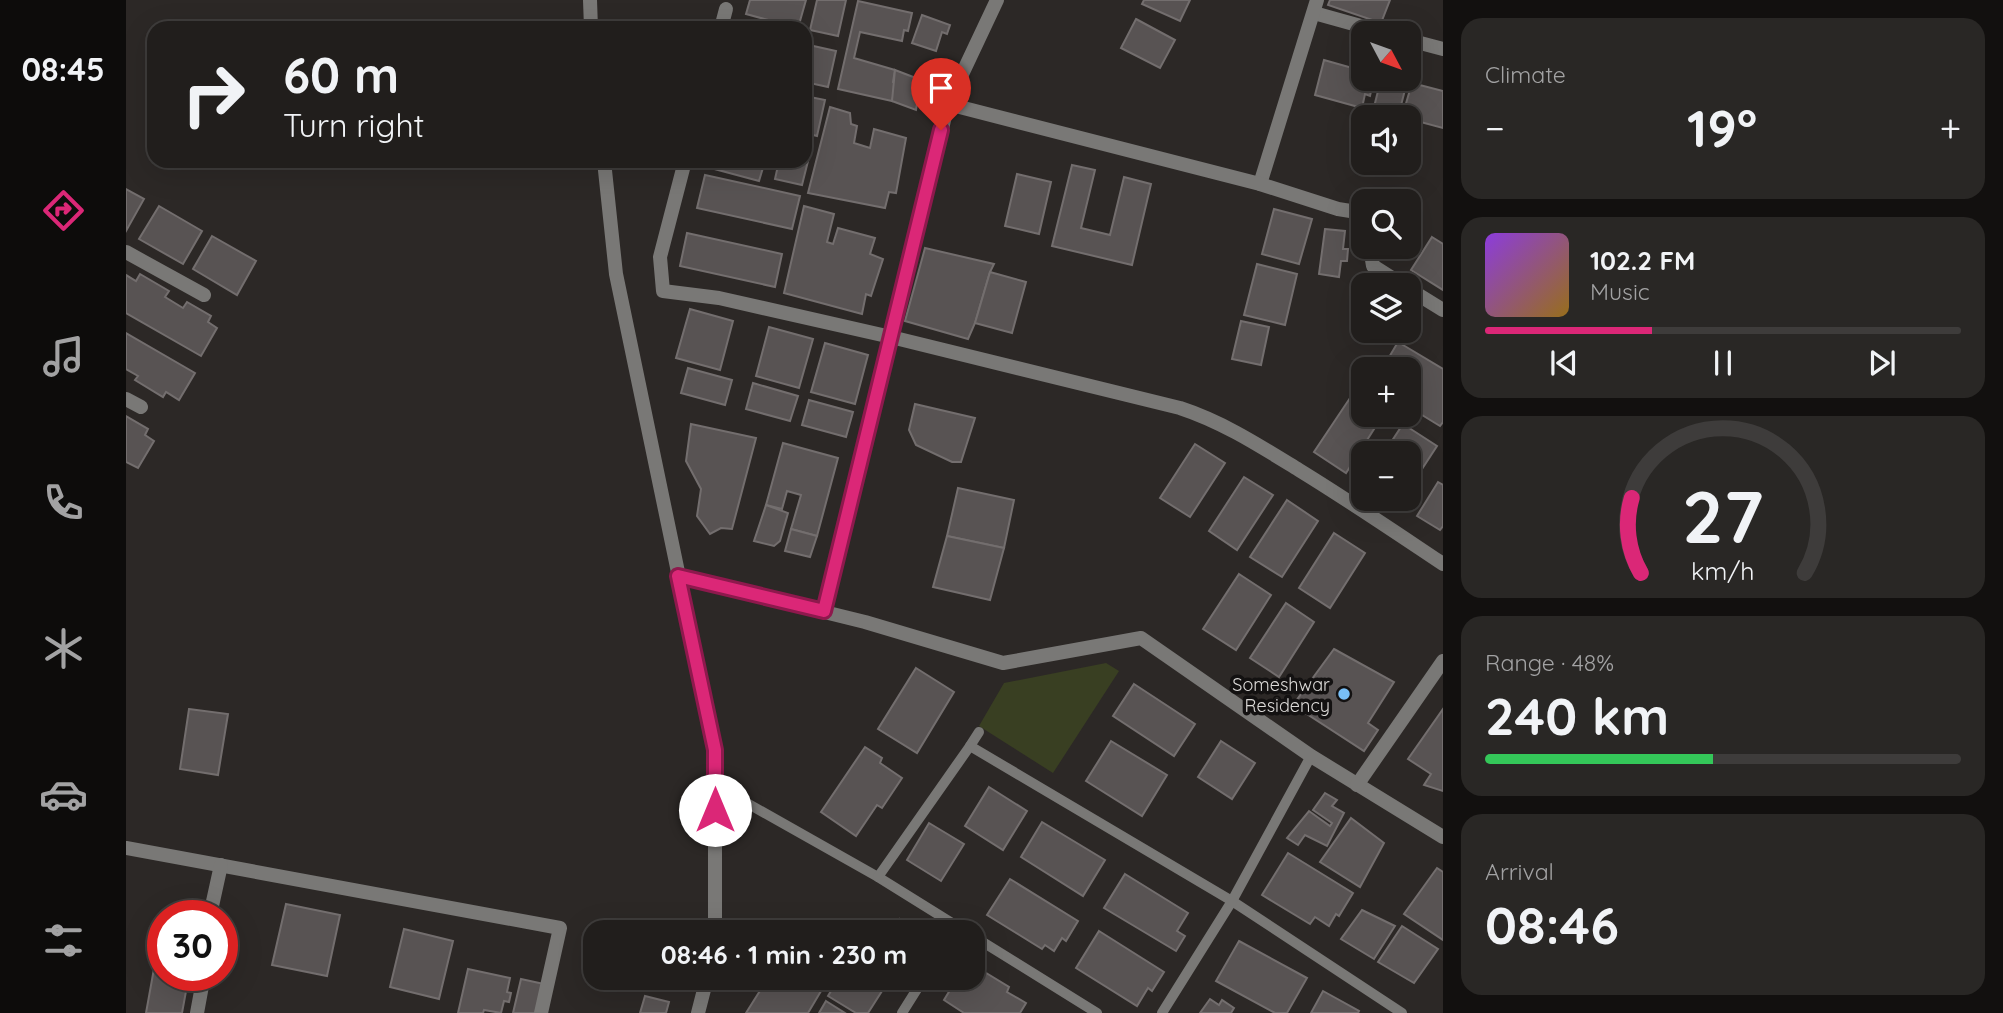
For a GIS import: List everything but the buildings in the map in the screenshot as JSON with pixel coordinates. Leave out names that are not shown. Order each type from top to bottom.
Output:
[{"type":"street","points":[[590,0],[591,21]]},
{"type":"street","points":[[824,611],[948,104],[997,0]]},
{"type":"street","points":[[1260,184],[1316,7],[1354,21]]},
{"type":"street","points":[[723,21],[726,9]]},
{"type":"street","points":[[1421,43],[1443,49]]},
{"type":"street","points":[[948,104],[1260,184],[1351,211]]},
{"type":"street","points":[[605,168],[616,274],[715,750],[715,920]]},
{"type":"street","points":[[683,168],[660,257],[663,291],[719,298],[891,337],[1204,416],[1277,456],[1443,564]]},
{"type":"street","points":[[126,252],[204,296]]},
{"type":"street","points":[[1372,259],[1373,266],[1384,273]]},
{"type":"street","points":[[1421,296],[1443,310]]},
{"type":"street","points":[[126,399],[141,407]]},
{"type":"street","points":[[678,576],[824,611],[1003,663],[1141,638],[1311,756],[1443,837]]},
{"type":"street","points":[[1357,785],[1443,661]]},
{"type":"street","points":[[126,848],[560,928],[541,1013]]},
{"type":"street","points":[[214,900],[221,865]]},
{"type":"street","points":[[698,1013],[704,990]]},
{"type":"street","points":[[198,1013],[201,991]]},
{"type":"lane","points":[[878,877],[979,732]]},
{"type":"lane","points":[[970,746],[1232,901],[1402,1013]]},
{"type":"lane","points":[[1162,1013],[1232,901],[1311,756]]},
{"type":"lane","points":[[715,785],[878,877],[942,920]]},
{"type":"lane","points":[[985,943],[1097,1013]]},
{"type":"lane","points":[[902,1013],[917,990]]},
{"type":"green space","points":[[1106,663],[1119,671],[1053,773],[979,726],[1004,683]]},
{"type":"place","name":"Someshwar Residency","points":[[1344,694]]},
{"type":"route","points":[[715,810],[715,750],[678,576],[824,611],[941,130]]}]
